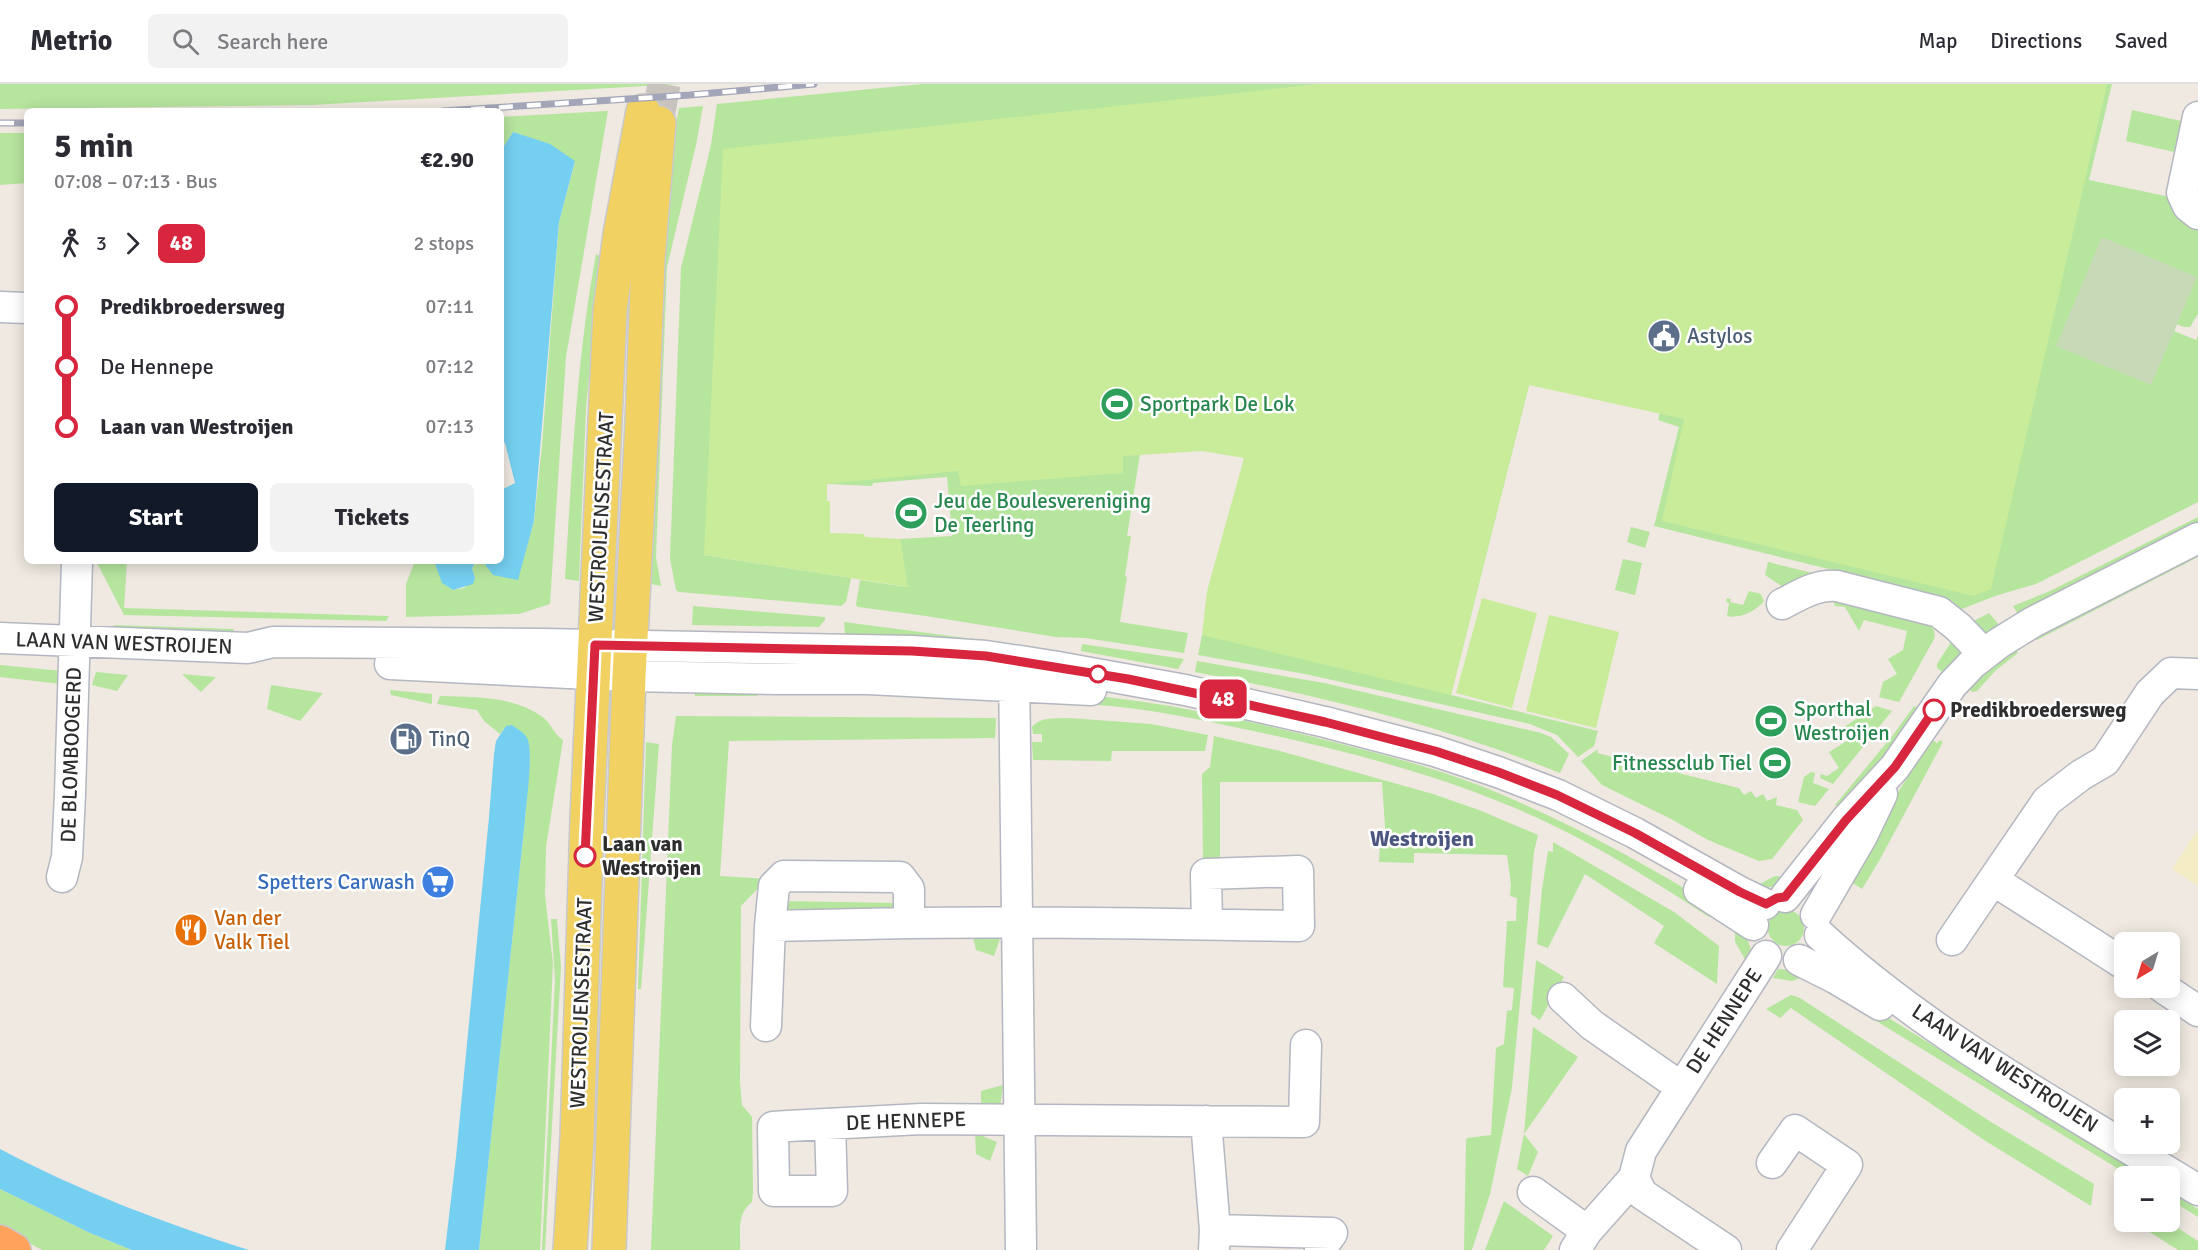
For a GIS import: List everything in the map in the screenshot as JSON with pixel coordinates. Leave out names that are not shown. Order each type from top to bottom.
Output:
[{"type":"highway","points":[[0,1242],[14,1250]]},
{"type":"main road","name":"WESTROIJENSESTRAAT","points":[[570,1250],[577,1138],[587,818],[611,291],[620,234],[651,112],[648,260],[629,661],[609,1250]]},
{"type":"street","points":[[2198,117],[2182,193],[2188,206],[2198,214]]},
{"type":"street","points":[[0,307],[24,308]]},
{"type":"street","points":[[1895,767],[1818,925],[1815,947],[1806,957],[1793,963],[1779,962],[1766,956],[1758,947],[1754,937],[1768,909],[1895,767],[1952,685],[1973,663],[2033,622],[2198,538]]},
{"type":"street","name":"DE BLOMBOOGERD","points":[[62,877],[67,847],[77,564]]},
{"type":"street","points":[[1782,604],[1814,588],[1826,585],[1912,604],[1939,612],[1958,627],[1984,654]]},
{"type":"street","name":"LAAN VAN WESTROIJEN","points":[[0,638],[248,648],[273,642],[629,661],[868,679],[1014,673],[1061,687],[1140,696],[1237,713],[1361,742],[1425,762],[1498,787],[1580,825],[1671,874],[1768,909]]},
{"type":"street","points":[[1014,673],[1021,1250]]},
{"type":"street","points":[[1952,940],[2047,801],[2081,775],[2105,761],[2150,693],[2171,673],[2198,674]]},
{"type":"street","points":[[766,1026],[774,886],[784,876],[900,877],[909,889],[909,923]]},
{"type":"street","points":[[1993,880],[2114,958]]},
{"type":"street","points":[[1768,909],[1803,901],[1813,909],[1818,925]]},
{"type":"street","points":[[770,926],[1018,922],[1207,924]]},
{"type":"street","name":"LAAN VAN WESTROIJEN","points":[[1818,925],[1845,958],[1924,1018],[2026,1086],[2198,1190]]},
{"type":"street","name":"DE HENNEPE","points":[[1533,1192],[1581,1240],[1634,1178],[1641,1150],[1766,956]]},
{"type":"street","name":"LAAN VAN WESTROIJEN","points":[[1799,960],[1835,978],[1918,1028],[2137,1166]]},
{"type":"street","name":"DE HENNEPE","points":[[1563,998],[1592,1025],[1681,1087]]},
{"type":"street","points":[[2178,998],[2198,1011]]},
{"type":"street","name":"DE HENNEPE","points":[[830,1124],[921,1119],[1304,1122],[1306,1045]]},
{"type":"street","points":[[1206,1121],[1214,1240],[1332,1233],[1320,1250]]},
{"type":"street","points":[[1772,1163],[1795,1130],[1847,1165],[1792,1250]]},
{"type":"street","points":[[1634,1178],[1642,1194],[1726,1250]]},
{"type":"street","points":[[2180,1192],[2198,1203]]},
{"type":"green space","points":[[0,84],[681,84],[312,105],[0,109]]},
{"type":"green space","points":[[922,84],[1488,84],[1622,359],[1123,456],[1140,454],[1127,536],[1131,536],[1120,622],[1188,633],[1184,653],[1085,638],[1056,637],[858,607],[856,605],[860,580],[907,587],[900,539],[952,536],[947,477],[873,483],[872,486],[827,484],[827,491],[704,555],[851,578],[846,602],[841,606],[679,592],[676,590],[670,559],[681,268],[711,145],[717,104]]},
{"type":"green space","name":"Sportpark De Lok","points":[[1319,84],[2107,84],[1991,589],[1974,596],[1662,521],[1684,419],[1529,385],[1451,695],[1202,635],[1207,591],[1244,458],[1202,451],[1123,456],[1123,473],[961,486],[958,471],[827,484],[827,501],[830,501],[830,533],[864,534],[865,537],[900,539],[908,587],[704,555],[723,149]]},
{"type":"green space","points":[[1994,84],[2112,84],[2089,180],[2175,198],[2198,222],[2198,314],[2190,327],[2177,324],[2174,331],[2196,340],[2198,336],[2198,502],[2036,584],[1962,609],[1938,596],[1654,526],[1679,427],[1658,420],[1664,395]]},
{"type":"green space","points":[[703,106],[667,267],[656,557],[661,586],[642,582],[663,192],[679,108]]},
{"type":"green space","points":[[2132,110],[2181,121],[2174,152],[2126,141]]},
{"type":"green space","points":[[608,111],[566,357],[550,604],[519,614],[406,617],[406,584],[414,564],[435,564],[444,584],[453,590],[464,588],[475,578],[472,568],[475,564],[504,564],[504,561],[522,560],[534,522],[559,222],[575,162],[513,132],[504,146],[504,117]]},
{"type":"green space","points":[[0,133],[24,133],[24,183],[0,185]]},
{"type":"green space","points":[[2102,237],[2197,277],[2151,385],[2056,346]]},
{"type":"green space","points":[[596,254],[601,257],[586,408],[579,581],[565,579],[579,375]]},
{"type":"green space","points":[[1506,371],[1529,385],[1451,695],[1598,731],[1594,746],[1578,757],[1557,735],[1530,724],[1305,674],[1198,655],[1202,635]]},
{"type":"green space","points":[[2198,517],[2198,527],[2020,617],[2013,606],[2050,591]]},
{"type":"green space","points":[[1631,527],[1650,532],[1645,548],[1627,542]]},
{"type":"green space","points":[[2198,551],[2198,557],[2037,640],[2034,634]]},
{"type":"green space","points":[[1623,559],[1642,563],[1635,595],[1615,590]]},
{"type":"green space","points":[[1768,562],[1829,577],[1783,587],[1765,575]]},
{"type":"green space","points":[[98,564],[127,564],[124,608],[389,616],[386,621],[124,615]]},
{"type":"green space","points":[[1749,591],[1761,594],[1764,601],[1747,613],[1727,616],[1729,603],[1726,602],[1727,598],[1731,599],[1730,602],[1743,605]]},
{"type":"green space","points":[[1482,598],[1537,613],[1512,708],[1456,693]]},
{"type":"green space","points":[[1833,600],[1928,623],[1933,628],[1934,639],[1899,702],[1879,697],[1883,682],[1897,674],[1888,659],[1903,650],[1907,631],[1864,620],[1859,631],[1845,607],[1835,606]]},
{"type":"green space","points":[[693,606],[825,617],[825,620],[819,627],[692,625]]},
{"type":"green space","points":[[1989,613],[2000,626],[1985,641],[1968,624]]},
{"type":"green space","points":[[1549,615],[1619,632],[1596,728],[1526,711]]},
{"type":"green space","points":[[844,622],[981,640],[980,646],[845,634]]},
{"type":"green space","points":[[114,625],[234,629],[233,636],[113,630]]},
{"type":"green space","points":[[1955,636],[1969,653],[1946,675],[1937,668],[1937,664]]},
{"type":"green space","points":[[1082,644],[1184,659],[1178,669],[1081,651]]},
{"type":"green space","points":[[2013,646],[2018,653],[1995,671],[1977,691],[1973,692],[1965,687]]},
{"type":"green space","points":[[1197,661],[1324,683],[1541,733],[1551,737],[1569,754],[1560,773],[1426,726],[1287,691],[1195,672]]},
{"type":"green space","points":[[0,665],[62,671],[61,684],[0,677]]},
{"type":"green space","points":[[96,672],[128,675],[117,691],[92,685]]},
{"type":"green space","points":[[182,674],[216,677],[201,692]]},
{"type":"green space","points":[[694,683],[757,688],[757,696],[695,696]]},
{"type":"green space","points":[[271,685],[323,693],[300,721],[267,709]]},
{"type":"green space","points":[[390,690],[432,694],[432,704],[391,695]]},
{"type":"green space","points":[[1069,693],[1171,706],[1238,719],[1373,752],[1446,773],[1512,799],[1572,827],[1659,873],[1715,907],[1709,917],[1637,871],[1561,829],[1510,806],[1444,781],[1273,735],[1176,715],[1133,708],[1068,704]]},
{"type":"green space","points":[[440,696],[493,699],[530,709],[544,719],[563,740],[546,847],[545,895],[553,964],[540,1250],[479,1250],[525,820],[530,756],[528,740],[506,726],[500,734],[484,721],[477,710],[437,704]]},
{"type":"green space","points":[[1876,706],[1892,711],[1833,784],[1820,778],[1821,774],[1827,776],[1839,768],[1829,752],[1850,739],[1844,727]]},
{"type":"green space","points":[[1914,706],[1920,710],[1844,813],[1835,805]]},
{"type":"green space","points":[[676,716],[996,718],[995,738],[729,741],[720,876],[767,879],[741,906],[740,1082],[742,1105],[752,1117],[753,1193],[752,1202],[741,1218],[740,1250],[651,1250],[672,745]]},
{"type":"green space","points":[[1069,718],[1151,724],[1208,735],[1205,751],[1112,751],[1111,761],[1033,760],[1032,742],[1042,742],[1042,734],[1033,734],[1032,727],[1044,720]]},
{"type":"green space","points":[[1214,736],[1280,751],[1433,794],[1479,810],[1538,835],[1534,852],[1512,1088],[1490,1194],[1472,1250],[1464,1250],[1466,1141],[1467,1138],[1491,1135],[1496,1048],[1504,1044],[1507,1011],[1512,1010],[1514,988],[1503,987],[1507,921],[1516,921],[1517,898],[1510,896],[1511,885],[1507,855],[1414,853],[1414,863],[1379,862],[1380,842],[1386,841],[1382,782],[1220,782],[1220,866],[1203,866],[1202,774],[1210,767]]},
{"type":"green space","points":[[1931,739],[1937,743],[1940,740],[1943,742],[1862,889],[1845,878]]},
{"type":"green space","points":[[646,742],[659,744],[641,989],[638,989]]},
{"type":"green space","points":[[1598,749],[1597,753],[1739,788],[1744,795],[1751,791],[1756,798],[1763,794],[1767,801],[1777,797],[1776,805],[1797,810],[1803,820],[1772,859],[1759,861],[1708,840],[1602,785],[1581,761]]},
{"type":"green space","points":[[1811,772],[1815,773],[1813,783],[1829,789],[1815,806],[1798,802],[1804,777]]},
{"type":"green space","points":[[1553,842],[1674,912],[1719,946],[1717,984],[1654,943],[1664,926],[1585,874],[1548,948],[1537,944],[1542,889],[1548,851],[1553,852]]},
{"type":"green space","points":[[1775,876],[1792,877],[1782,887],[1754,887]]},
{"type":"green space","points":[[780,901],[897,903],[891,916],[783,915]]},
{"type":"green space","points":[[1786,910],[1799,915],[1804,928],[1799,941],[1786,946],[1773,941],[1768,928],[1773,915]]},
{"type":"green space","points":[[551,919],[557,919],[561,967],[545,1250],[542,1250],[555,980]]},
{"type":"green space","points":[[1735,925],[1744,930],[1752,952],[1746,961],[1735,942]]},
{"type":"green space","points":[[972,933],[1002,933],[994,956],[976,950]]},
{"type":"green space","points":[[1536,960],[1564,977],[1540,1020],[1531,1014]]},
{"type":"green space","points":[[1778,969],[1815,973],[1792,981],[1773,978]]},
{"type":"green space","points":[[1837,986],[2128,1166],[2114,1166],[1832,994]]},
{"type":"green space","points":[[1791,995],[1800,998],[1991,1122],[2094,1184],[2091,1206],[1984,1140],[1791,1008],[1780,1018],[1766,1009]]},
{"type":"green space","points":[[1533,1027],[1578,1057],[1524,1134]]},
{"type":"green space","points":[[1003,1085],[1000,1107],[981,1108],[981,1091]]},
{"type":"green space","points":[[975,1133],[997,1142],[990,1161],[976,1154]]},
{"type":"green space","points":[[1524,1134],[1538,1152],[1528,1176],[1517,1169]]},
{"type":"green space","points":[[0,1189],[90,1233],[132,1250],[42,1250],[0,1227]]},
{"type":"green space","points":[[2180,1198],[2198,1209],[2198,1217],[2180,1206]]},
{"type":"green space","points":[[1504,1201],[1553,1236],[1544,1250],[1485,1250]]},
{"type":"green space","points":[[2180,1229],[2198,1241],[2198,1250],[2178,1250],[2149,1232],[2180,1232]]},
{"type":"sand","points":[[2198,832],[2198,886],[2172,869]]},
{"type":"water","points":[[513,132],[550,144],[575,161],[559,222],[534,521],[518,580],[493,575],[485,564],[504,564],[504,488],[515,483],[504,442],[504,146]]},
{"type":"water","points":[[435,564],[474,564],[472,568],[475,578],[473,584],[453,590],[442,583]]},
{"type":"water","points":[[512,725],[522,732],[529,744],[529,778],[479,1250],[445,1250],[456,1157],[494,754],[496,741],[506,726]]},
{"type":"water","points":[[0,1149],[60,1179],[122,1205],[249,1250],[132,1250],[90,1233],[0,1189]]},
{"type":"tunnel","points":[[659,112],[664,84]]},
{"type":"railway","points":[[489,108],[690,95],[814,84]]},
{"type":"railway","points":[[0,123],[24,123]]},
{"type":"bus line","name":"48","points":[[585,856],[595,645],[912,651],[986,656],[1185,690],[1325,722],[1435,751],[1498,772],[1557,795],[1635,833],[1740,892],[1766,904],[1777,898],[1785,897],[1846,820],[1895,767],[1934,710]]},
{"type":"place","name":"Astylos","points":[[1664,336]]},
{"type":"place","name":"Sportpark De Lok","points":[[1117,404]]},
{"type":"place","name":"Jeu de Boulesvereniging De Teerling","points":[[911,513]]},
{"type":"place","name":"Predikbroedersweg","points":[[1934,710]]},
{"type":"place","name":"Sporthal Westroijen","points":[[1771,721]]},
{"type":"place","name":"TinQ","points":[[406,739]]},
{"type":"place","name":"Fitnessclub Tiel","points":[[1775,763]]},
{"type":"place","name":"Laan van Westroijen","points":[[585,856]]},
{"type":"place","name":"Spetters Carwash","points":[[438,882]]},
{"type":"place","name":"Van der Valk Tiel","points":[[191,930]]},
{"type":"district","name":"Westroijen","points":[[1422,838]]}]
